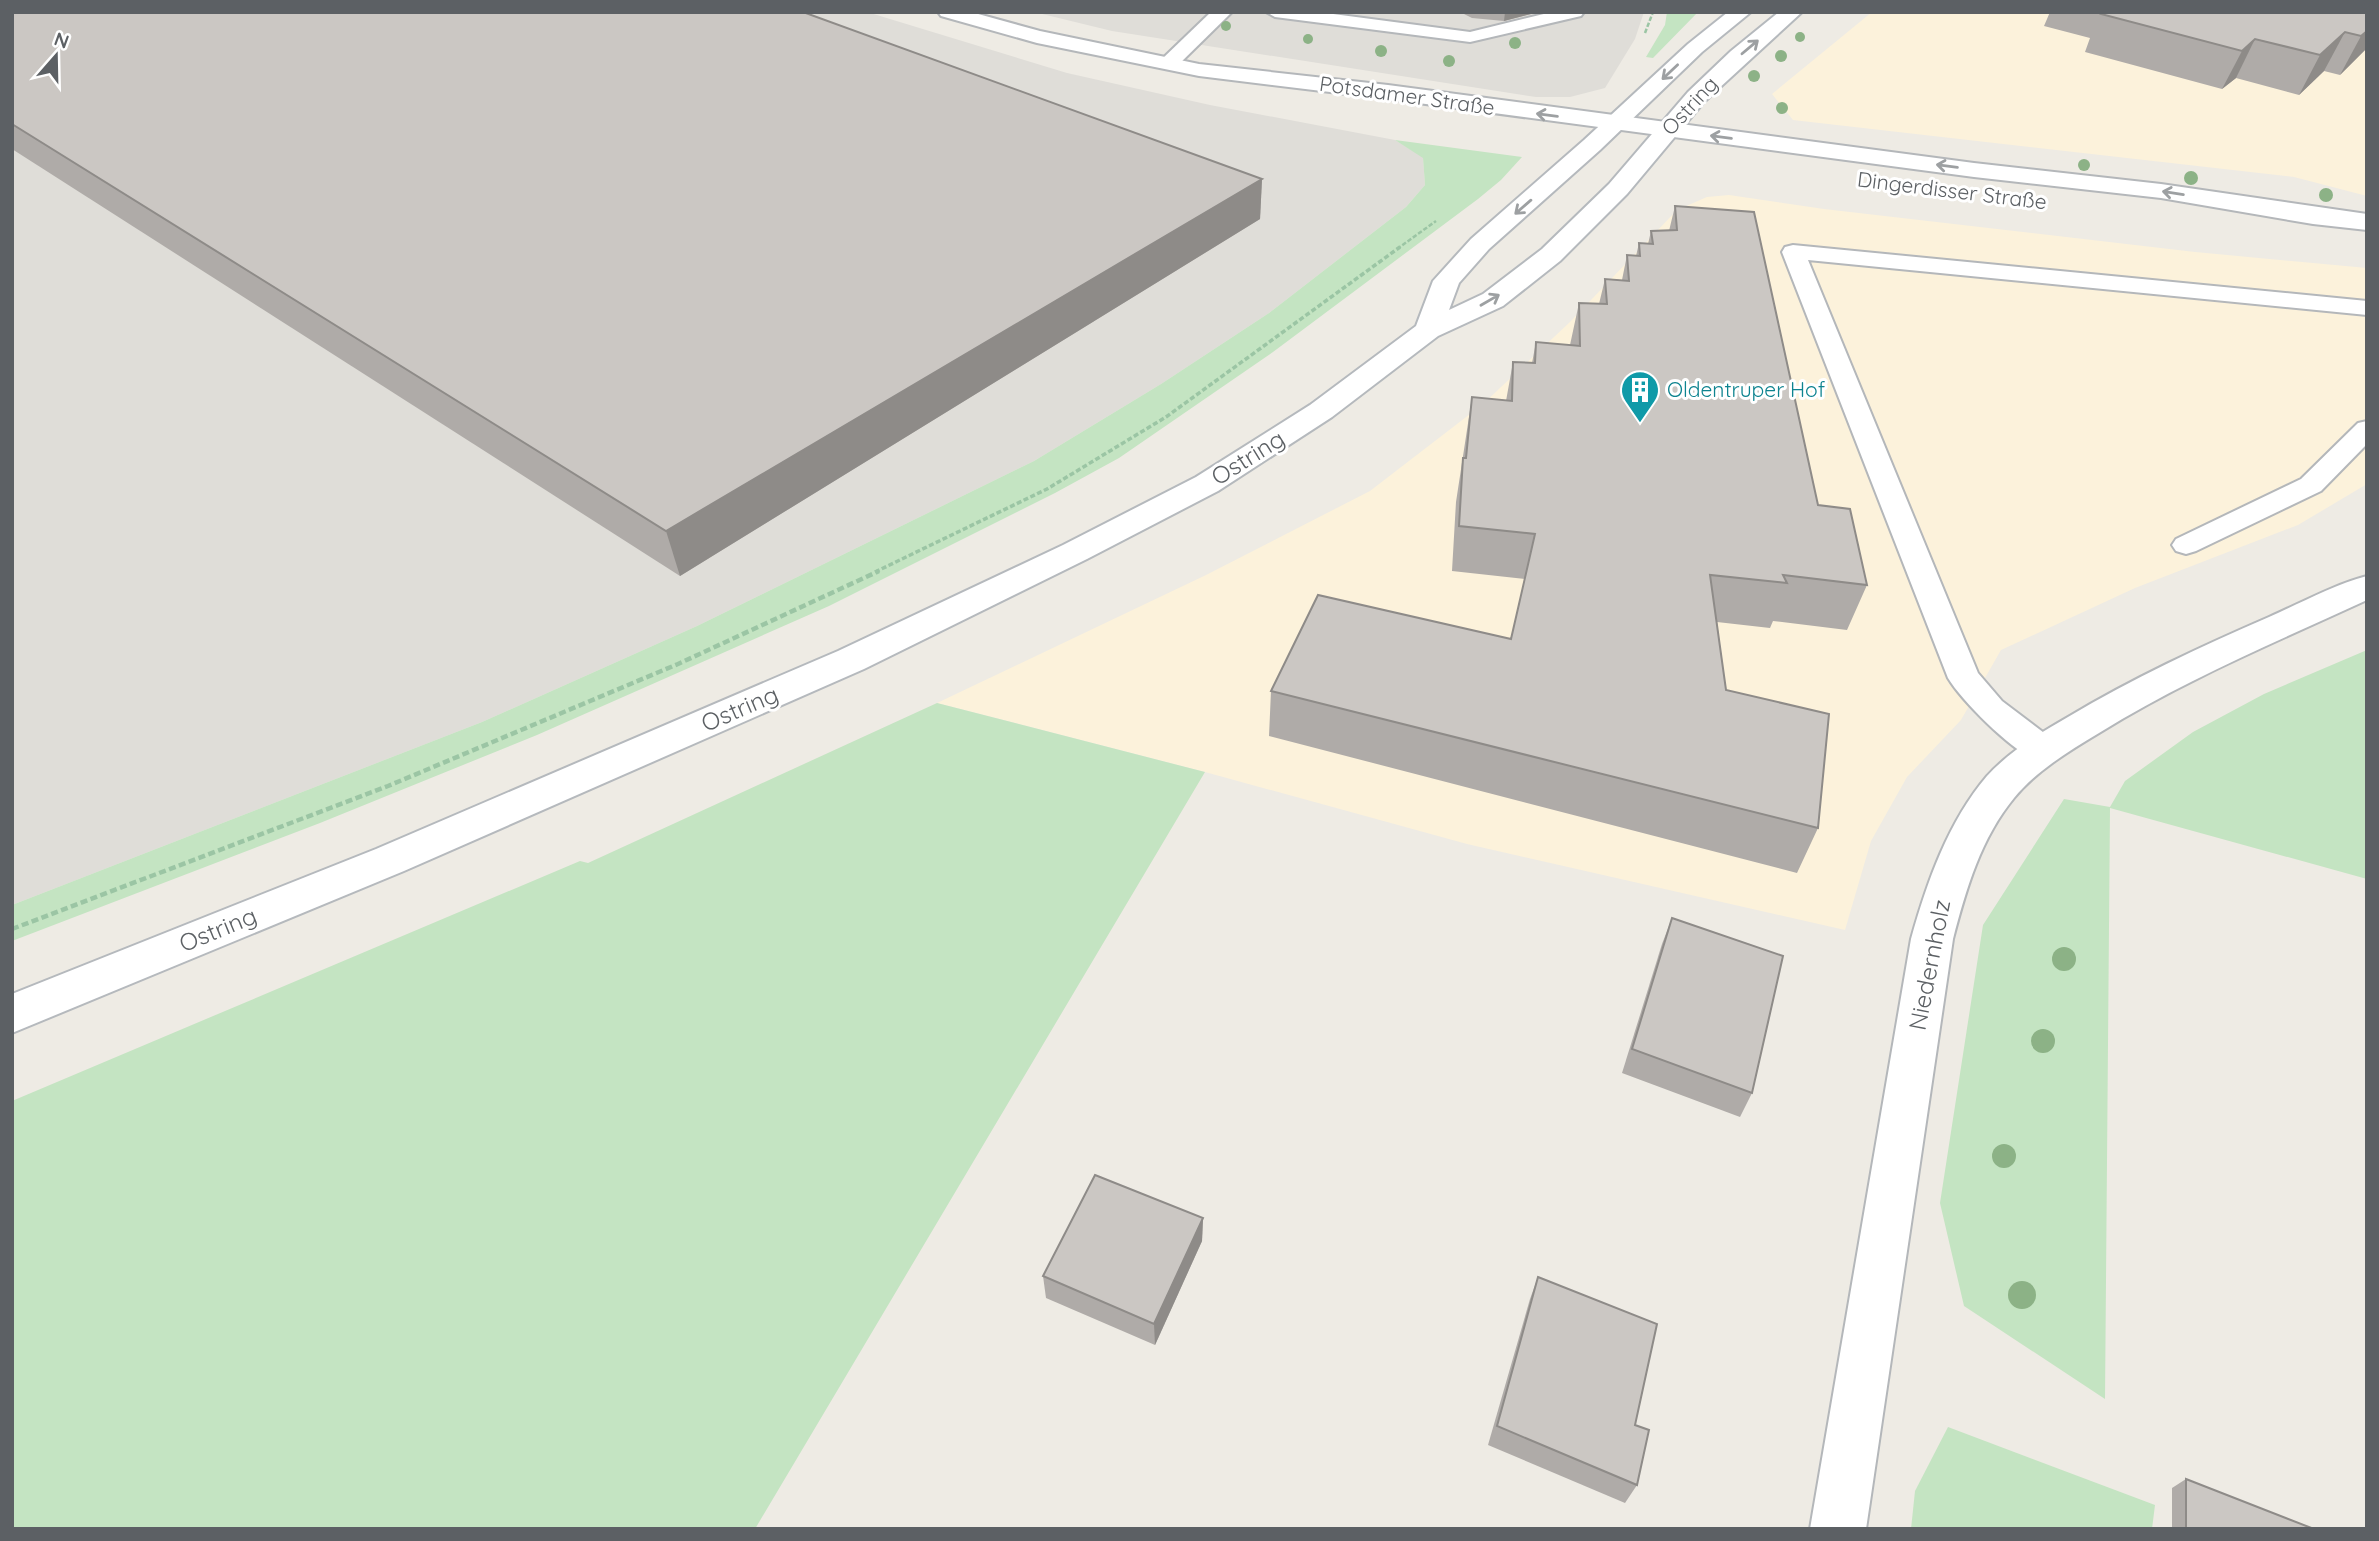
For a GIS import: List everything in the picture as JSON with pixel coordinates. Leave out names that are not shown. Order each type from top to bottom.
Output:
[{"type":"street","name":"Ostring","points":[[1428,330],[1446,281],[1479,244],[1580,144],[1615,123],[1695,48],[1741,12]]},
{"type":"street","name":"Ostring","points":[[12,1014],[390,860],[876,648],[1207,484],[1321,411],[1428,330],[1493,300],[1551,255],[1618,189],[1667,130],[1739,56],[1792,12]]},
{"type":"street","name":"Potsdamer Straße","points":[[964,14],[1037,37],[1199,70],[1377,112],[1442,122]]},
{"type":"street","name":"Potsdamer Straße","points":[[1199,70],[1615,123]]},
{"type":"street","name":"Dingerdisser Straße","points":[[1615,123],[2161,191],[2313,216],[2367,222]]},
{"type":"street","points":[[1580,144],[1675,157]]},
{"type":"street","name":"Dingerdisser Straße","points":[[2093,207],[2175,213],[2313,216]]},
{"type":"street","name":"Niedernholz","points":[[1838,1529],[1932,939],[1943,895],[1969,836],[2000,788],[2044,750],[2093,718],[2146,690],[2367,587]]},
{"type":"lane","points":[[1168,64],[1211,20],[1223,12]]},
{"type":"lane","points":[[1275,12],[1470,37],[1575,12]]},
{"type":"lane","points":[[2044,750],[1991,709],[1964,678],[1793,252],[2367,308]]},
{"type":"lane","points":[[2186,545],[2311,485],[2367,429]]},
{"type":"path","points":[[12,929],[388,786],[678,664],[945,540],[1047,489],[1166,417],[1441,217]]},
{"type":"shaded area","points":[[12,12],[867,12],[1067,73],[1210,105],[1395,140],[1423,157],[1425,185],[1406,207],[1269,313],[1161,384],[1034,461],[697,626],[482,722],[12,905]]},
{"type":"shaded area","points":[[1034,12],[1644,12],[1635,39],[1605,88],[1570,97],[1536,97],[1112,31]]},
{"type":"shaded area","points":[[1872,12],[2367,12],[2367,196],[2294,177],[1793,120],[1772,94]]},
{"type":"shaded area","points":[[1729,195],[1824,209],[2195,252],[2367,268],[2367,484],[2298,525],[2135,588],[2001,650],[1961,720],[1907,777],[1871,841],[1845,930],[1467,844],[1205,772],[937,703],[1206,575],[1370,491],[1483,404],[1570,322],[1677,210],[1707,197]]},
{"type":"green space","points":[[1667,12],[1698,12],[1653,58],[1646,57],[1665,25]]},
{"type":"green space","points":[[1395,140],[1522,157],[1501,180],[1478,199],[1273,352],[1119,458],[829,606],[537,735],[320,823],[12,941],[12,905],[482,722],[697,626],[1034,461],[1161,384],[1269,313],[1406,207],[1425,185],[1423,158]]},
{"type":"green space","points":[[2367,650],[2367,879],[2110,808],[2105,1399],[1964,1306],[1940,1203],[1983,925],[2064,799],[2110,807],[2125,781],[2193,732],[2264,694]]},
{"type":"green space","points":[[937,703],[1205,772],[755,1529],[12,1529],[12,1101],[580,861],[588,863]]},
{"type":"green space","points":[[1948,1427],[2155,1505],[2152,1529],[1911,1529],[1915,1491]]},
{"type":"building","points":[[12,12],[803,12],[1262,179],[666,531],[12,124]]},
{"type":"building","points":[[2367,12],[2367,31],[2361,36],[2345,32],[2320,55],[2255,39],[2242,51],[2101,14]]},
{"type":"building","points":[[1675,206],[1754,212],[1818,505],[1850,509],[1867,585],[1783,575],[1787,583],[1710,575],[1726,690],[1829,714],[1818,828],[1271,691],[1318,595],[1511,639],[1535,534],[1459,526],[1463,458],[1466,458],[1472,397],[1512,401],[1513,362],[1535,363],[1536,342],[1580,346],[1579,303],[1607,304],[1605,279],[1629,281],[1627,255],[1640,256],[1639,243],[1653,244],[1651,231],[1677,230]]},
{"type":"building","points":[[1672,918],[1783,956],[1752,1093],[1632,1049]]},
{"type":"building","points":[[1095,1175],[1203,1218],[1154,1324],[1043,1276]]},
{"type":"building","points":[[1538,1277],[1657,1324],[1635,1425],[1649,1430],[1637,1485],[1497,1426]]},
{"type":"building","points":[[2186,1479],[2314,1529],[2186,1529]]},
{"type":"place","name":"Oldentruper Hof","points":[[1640,424]]}]
